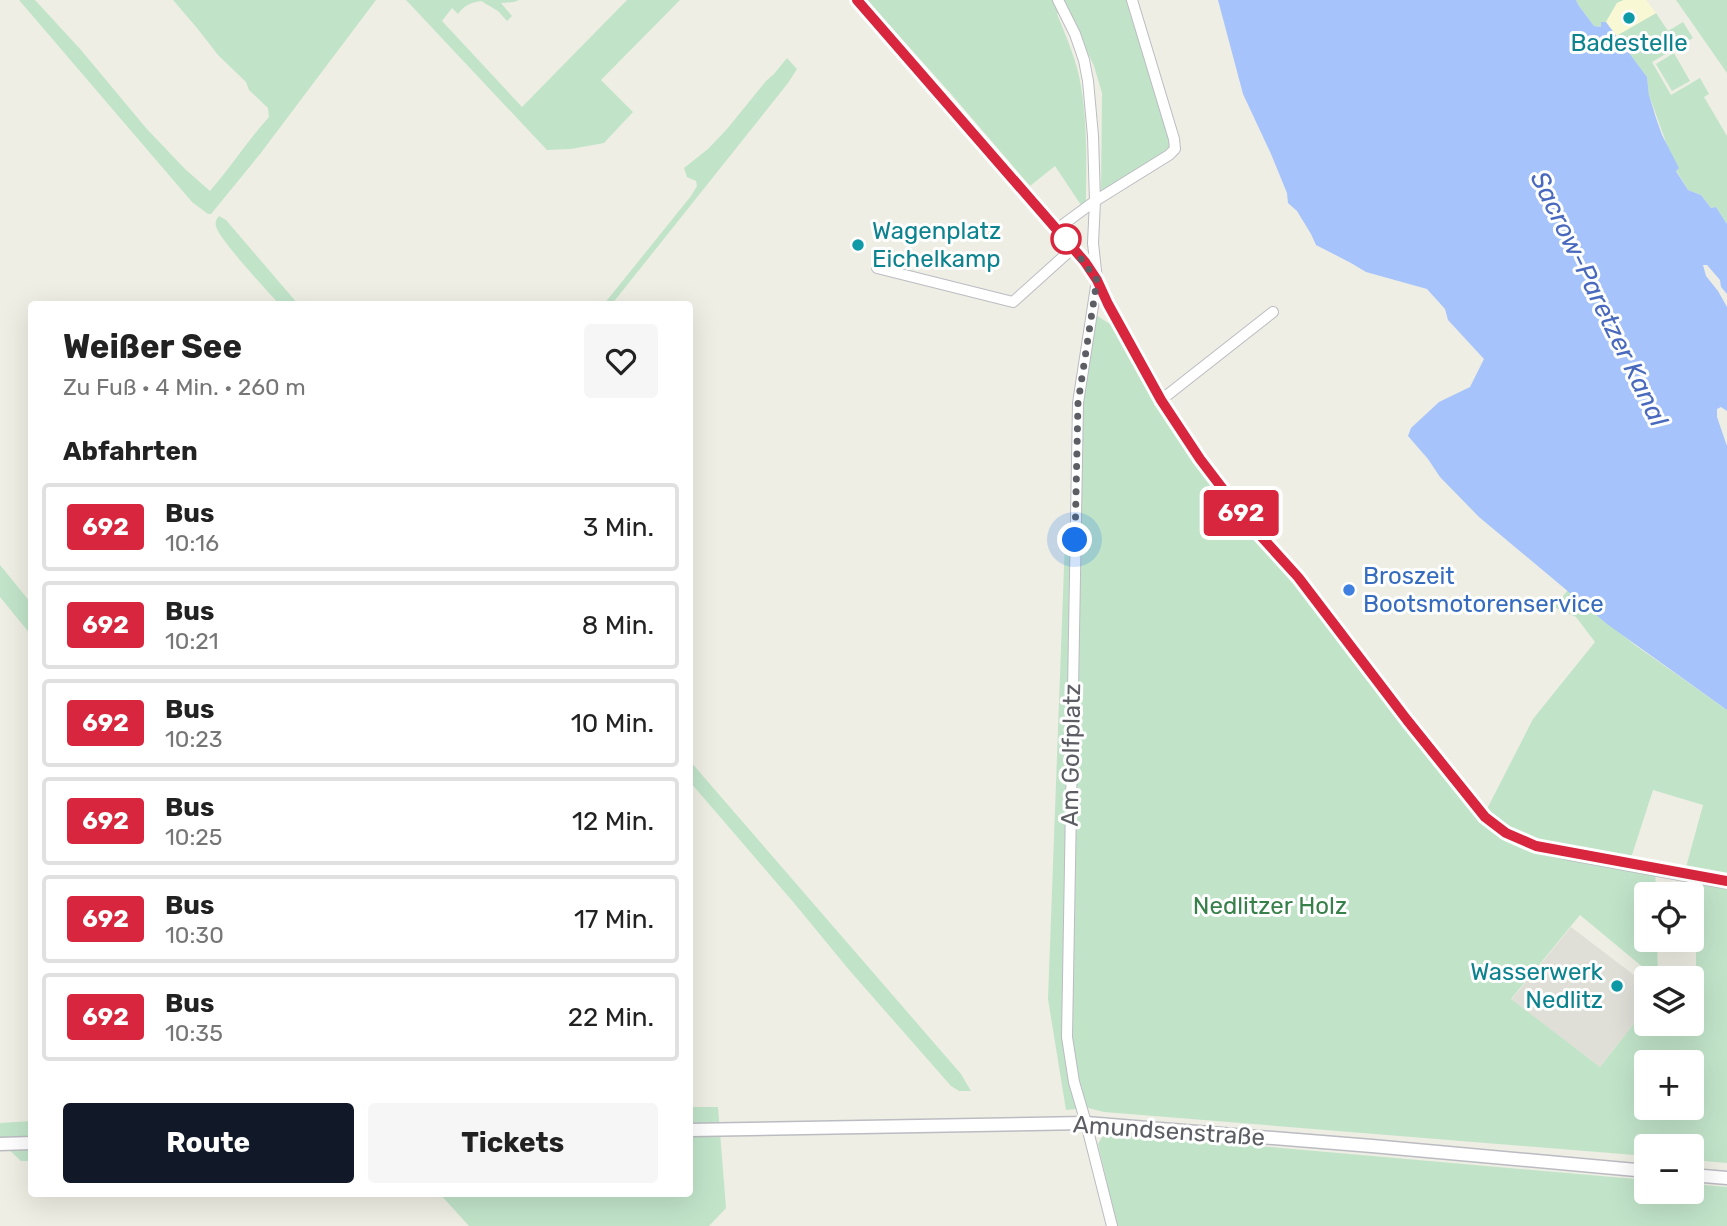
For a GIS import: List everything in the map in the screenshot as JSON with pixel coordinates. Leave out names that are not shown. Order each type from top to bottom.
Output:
[{"type":"street","points":[[857,0],[1073,248],[1097,280],[1161,400],[1200,459],[1248,522],[1298,577],[1485,817],[1506,833],[1536,846],[1727,881]]},
{"type":"street","name":"Am Golfplatz","points":[[1058,0],[1075,34],[1088,81],[1092,112],[1093,243],[1097,280],[1078,403],[1067,1037],[1074,1082],[1112,1226]]},
{"type":"street","points":[[1057,229],[1094,201],[1175,149],[1132,0]]},
{"type":"street","points":[[877,268],[1013,302],[1073,248]]},
{"type":"street","points":[[1161,400],[1273,313]]},
{"type":"street","name":"Amundsenstraße","points":[[693,1130],[1086,1123],[1634,1170]]},
{"type":"street","points":[[0,1144],[28,1143]]},
{"type":"street","points":[[1704,1176],[1727,1178]]},
{"type":"shaded area","points":[[1571,927],[1634,975],[1634,1024],[1600,1067],[1511,1000]]},
{"type":"green space","points":[[19,0],[35,0],[146,128],[210,191],[269,117],[268,108],[218,55],[173,0],[376,0],[260,154],[211,214],[208,214],[192,202]]},
{"type":"green space","points":[[406,0],[519,0],[501,3],[512,16],[507,21],[498,11],[481,1],[468,5],[458,14],[452,8],[442,21],[522,107],[627,0],[680,0],[601,80],[633,112],[604,143],[547,150]]},
{"type":"green space","points":[[867,0],[1126,0],[1172,149],[1101,193],[1102,93],[1094,66],[1067,9],[1057,14],[1075,60],[1082,91],[1086,138],[1086,201],[1081,205],[1055,166],[1030,186]]},
{"type":"green space","points":[[1576,0],[1624,0],[1617,3],[1606,22],[1601,23],[1601,27],[1594,26]]},
{"type":"green space","points":[[1676,0],[1727,0],[1727,73]]},
{"type":"green space","points":[[1656,13],[1668,31],[1683,22],[1693,38],[1652,62],[1671,95],[1700,78],[1709,94],[1704,97],[1727,136],[1727,224],[1716,207],[1711,208],[1701,195],[1688,190],[1676,170],[1649,95],[1647,77],[1616,36]]},
{"type":"green space","points":[[1674,53],[1690,81],[1672,91],[1656,64]]},
{"type":"green space","points":[[787,58],[797,69],[614,301],[606,301],[697,186],[696,181],[687,177],[684,168],[708,149]]},
{"type":"green space","points":[[219,216],[226,220],[295,301],[276,301],[234,253],[219,232],[216,220]]},
{"type":"green space","name":"Nedlitzer Holz","points":[[1096,315],[1113,326],[1157,401],[1479,821],[1533,719],[1595,642],[1576,617],[1554,607],[1568,590],[1635,645],[1727,710],[1727,1163],[1704,1161],[1704,1134],[1634,1134],[1634,1155],[1104,1112],[1088,1108],[1066,1110],[1048,999],[1065,540],[1078,536],[1080,417]]},
{"type":"green space","points":[[0,565],[28,599],[28,631],[0,597]]},
{"type":"green space","points":[[693,764],[961,1074],[971,1091],[959,1091],[951,1086],[693,785]]},
{"type":"green space","points":[[693,1107],[718,1107],[726,1208],[709,1226],[469,1226],[443,1197],[693,1197]]},
{"type":"green space","points":[[28,1121],[28,1161],[21,1161],[0,1141],[0,1123]]},
{"type":"green space","points":[[1109,1133],[1634,1179],[1634,1204],[1704,1204],[1704,1185],[1727,1187],[1727,1226],[1117,1226],[1098,1144],[1102,1137]]},
{"type":"sand","name":"Badestelle","points":[[1624,0],[1646,0],[1656,13],[1616,36],[1606,22],[1617,3]]},
{"type":"water","name":"Sacrow-Paretzer Kanal","points":[[1218,0],[1576,0],[1594,26],[1601,27],[1601,22],[1606,22],[1647,77],[1656,118],[1679,168],[1676,171],[1688,190],[1701,195],[1711,208],[1716,207],[1727,224],[1727,294],[1721,287],[1720,280],[1707,265],[1703,265],[1706,276],[1727,307],[1727,411],[1721,407],[1717,409],[1717,417],[1727,446],[1727,710],[1607,624],[1479,517],[1440,477],[1408,436],[1411,428],[1439,402],[1470,387],[1484,359],[1448,320],[1445,309],[1427,289],[1366,272],[1316,245],[1297,211],[1288,203],[1287,193],[1271,154],[1243,94]]},
{"type":"bus line","name":"692","points":[[857,0],[1085,262],[1161,400],[1200,459],[1248,522],[1298,577],[1485,817],[1506,833],[1536,846],[1727,881]]},
{"type":"place","name":"Badestelle","points":[[1629,18]]},
{"type":"place","name":"Wagenplatz Eichelkamp","points":[[858,245]]},
{"type":"place","name":"Broszeit Bootsmotorenservice","points":[[1349,590]]},
{"type":"place","name":"Wasserwerk Nedlitz","points":[[1617,986]]},
{"type":"route","points":[[1066,239],[1097,280],[1078,403],[1075,540]]}]
